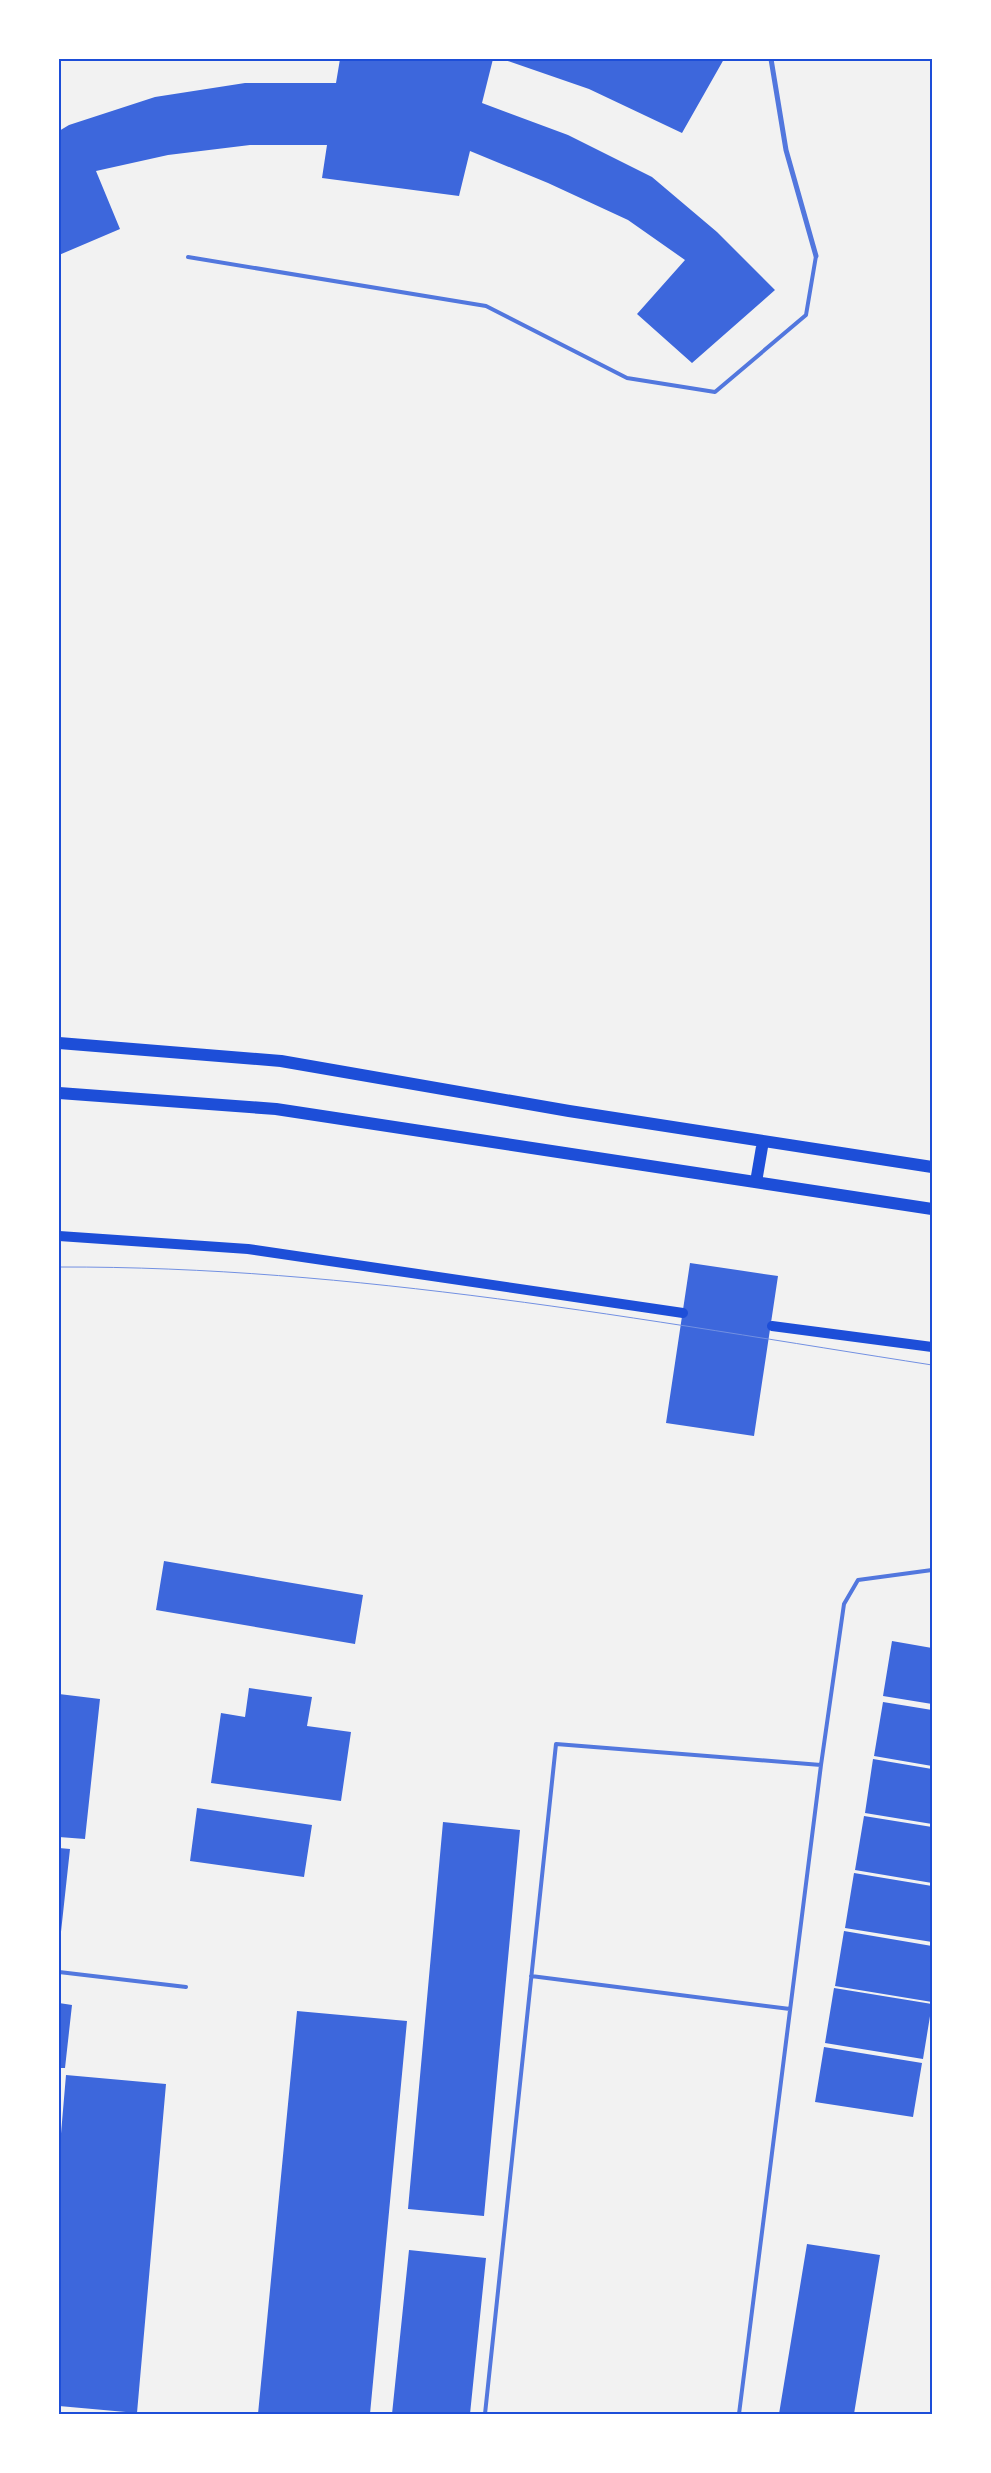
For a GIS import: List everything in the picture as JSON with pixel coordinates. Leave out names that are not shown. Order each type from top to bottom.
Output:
[{"type":"main road","points":[[59,1044],[281,1061],[569,1111],[932,1167]]},
{"type":"main road","points":[[59,1093],[276,1109],[932,1209]]},
{"type":"main road","points":[[756,1182],[763,1141]]},
{"type":"main road","points":[[59,1236],[248,1249],[683,1313]]},
{"type":"main road","points":[[772,1326],[932,1347]]},
{"type":"street","points":[[771,59],[786,150],[816,256]]},
{"type":"lane","points":[[188,257],[486,306],[627,378],[715,392],[806,315],[816,256]]},
{"type":"lane","points":[[739,2414],[821,1765],[844,1604],[858,1580],[932,1570]]},
{"type":"lane","points":[[485,2414],[556,1744],[821,1765]]},
{"type":"lane","points":[[59,1972],[186,1987]]},
{"type":"lane","points":[[531,1976],[790,2009]]},
{"type":"building","points":[[340,59],[493,59],[482,103],[568,135],[652,177],[717,232],[775,290],[692,363],[637,314],[685,260],[628,220],[548,183],[470,151],[459,196],[322,178],[327,145],[250,145],[168,155],[96,171],[120,229],[59,255],[59,131],[69,125],[155,97],[245,83],[336,83]]},
{"type":"building","points":[[502,59],[724,59],[682,133],[589,89]]},
{"type":"building","points":[[690,1263],[778,1276],[754,1436],[666,1423]]},
{"type":"building","points":[[164,1561],[363,1595],[355,1644],[156,1610]]},
{"type":"building","points":[[892,1641],[932,1648],[932,1704],[883,1696]]},
{"type":"building","points":[[249,1688],[312,1697],[307,1726],[351,1732],[341,1801],[211,1783],[221,1713],[245,1717]]},
{"type":"building","points":[[59,1694],[100,1699],[85,1839],[59,1837]]},
{"type":"building","points":[[883,1702],[932,1710],[932,1766],[874,1756]]},
{"type":"building","points":[[873,1759],[932,1769],[932,1824],[865,1813]]},
{"type":"building","points":[[197,1808],[312,1825],[304,1877],[190,1861]]},
{"type":"building","points":[[864,1816],[932,1827],[932,1883],[855,1870]]},
{"type":"building","points":[[443,1822],[520,1830],[484,2216],[408,2209]]},
{"type":"building","points":[[59,1848],[70,1849],[60,1941],[59,1941]]},
{"type":"building","points":[[854,1873],[932,1886],[932,1942],[845,1928]]},
{"type":"building","points":[[844,1931],[932,1946],[932,2002],[835,1986]]},
{"type":"building","points":[[834,1988],[932,2004],[923,2059],[825,2043]]},
{"type":"building","points":[[59,2003],[72,2005],[65,2068],[59,2068]]},
{"type":"building","points":[[297,2011],[407,2021],[370,2414],[258,2414]]},
{"type":"building","points":[[824,2047],[922,2063],[913,2117],[815,2102]]},
{"type":"building","points":[[66,2075],[166,2084],[137,2413],[59,2406],[59,2157]]},
{"type":"building","points":[[807,2244],[880,2255],[854,2414],[779,2414]]},
{"type":"building","points":[[409,2250],[486,2258],[470,2414],[392,2414]]},
{"type":"tram line","points":[[59,1267],[169,1269],[279,1276],[388,1286],[606,1314],[932,1365]]}]
